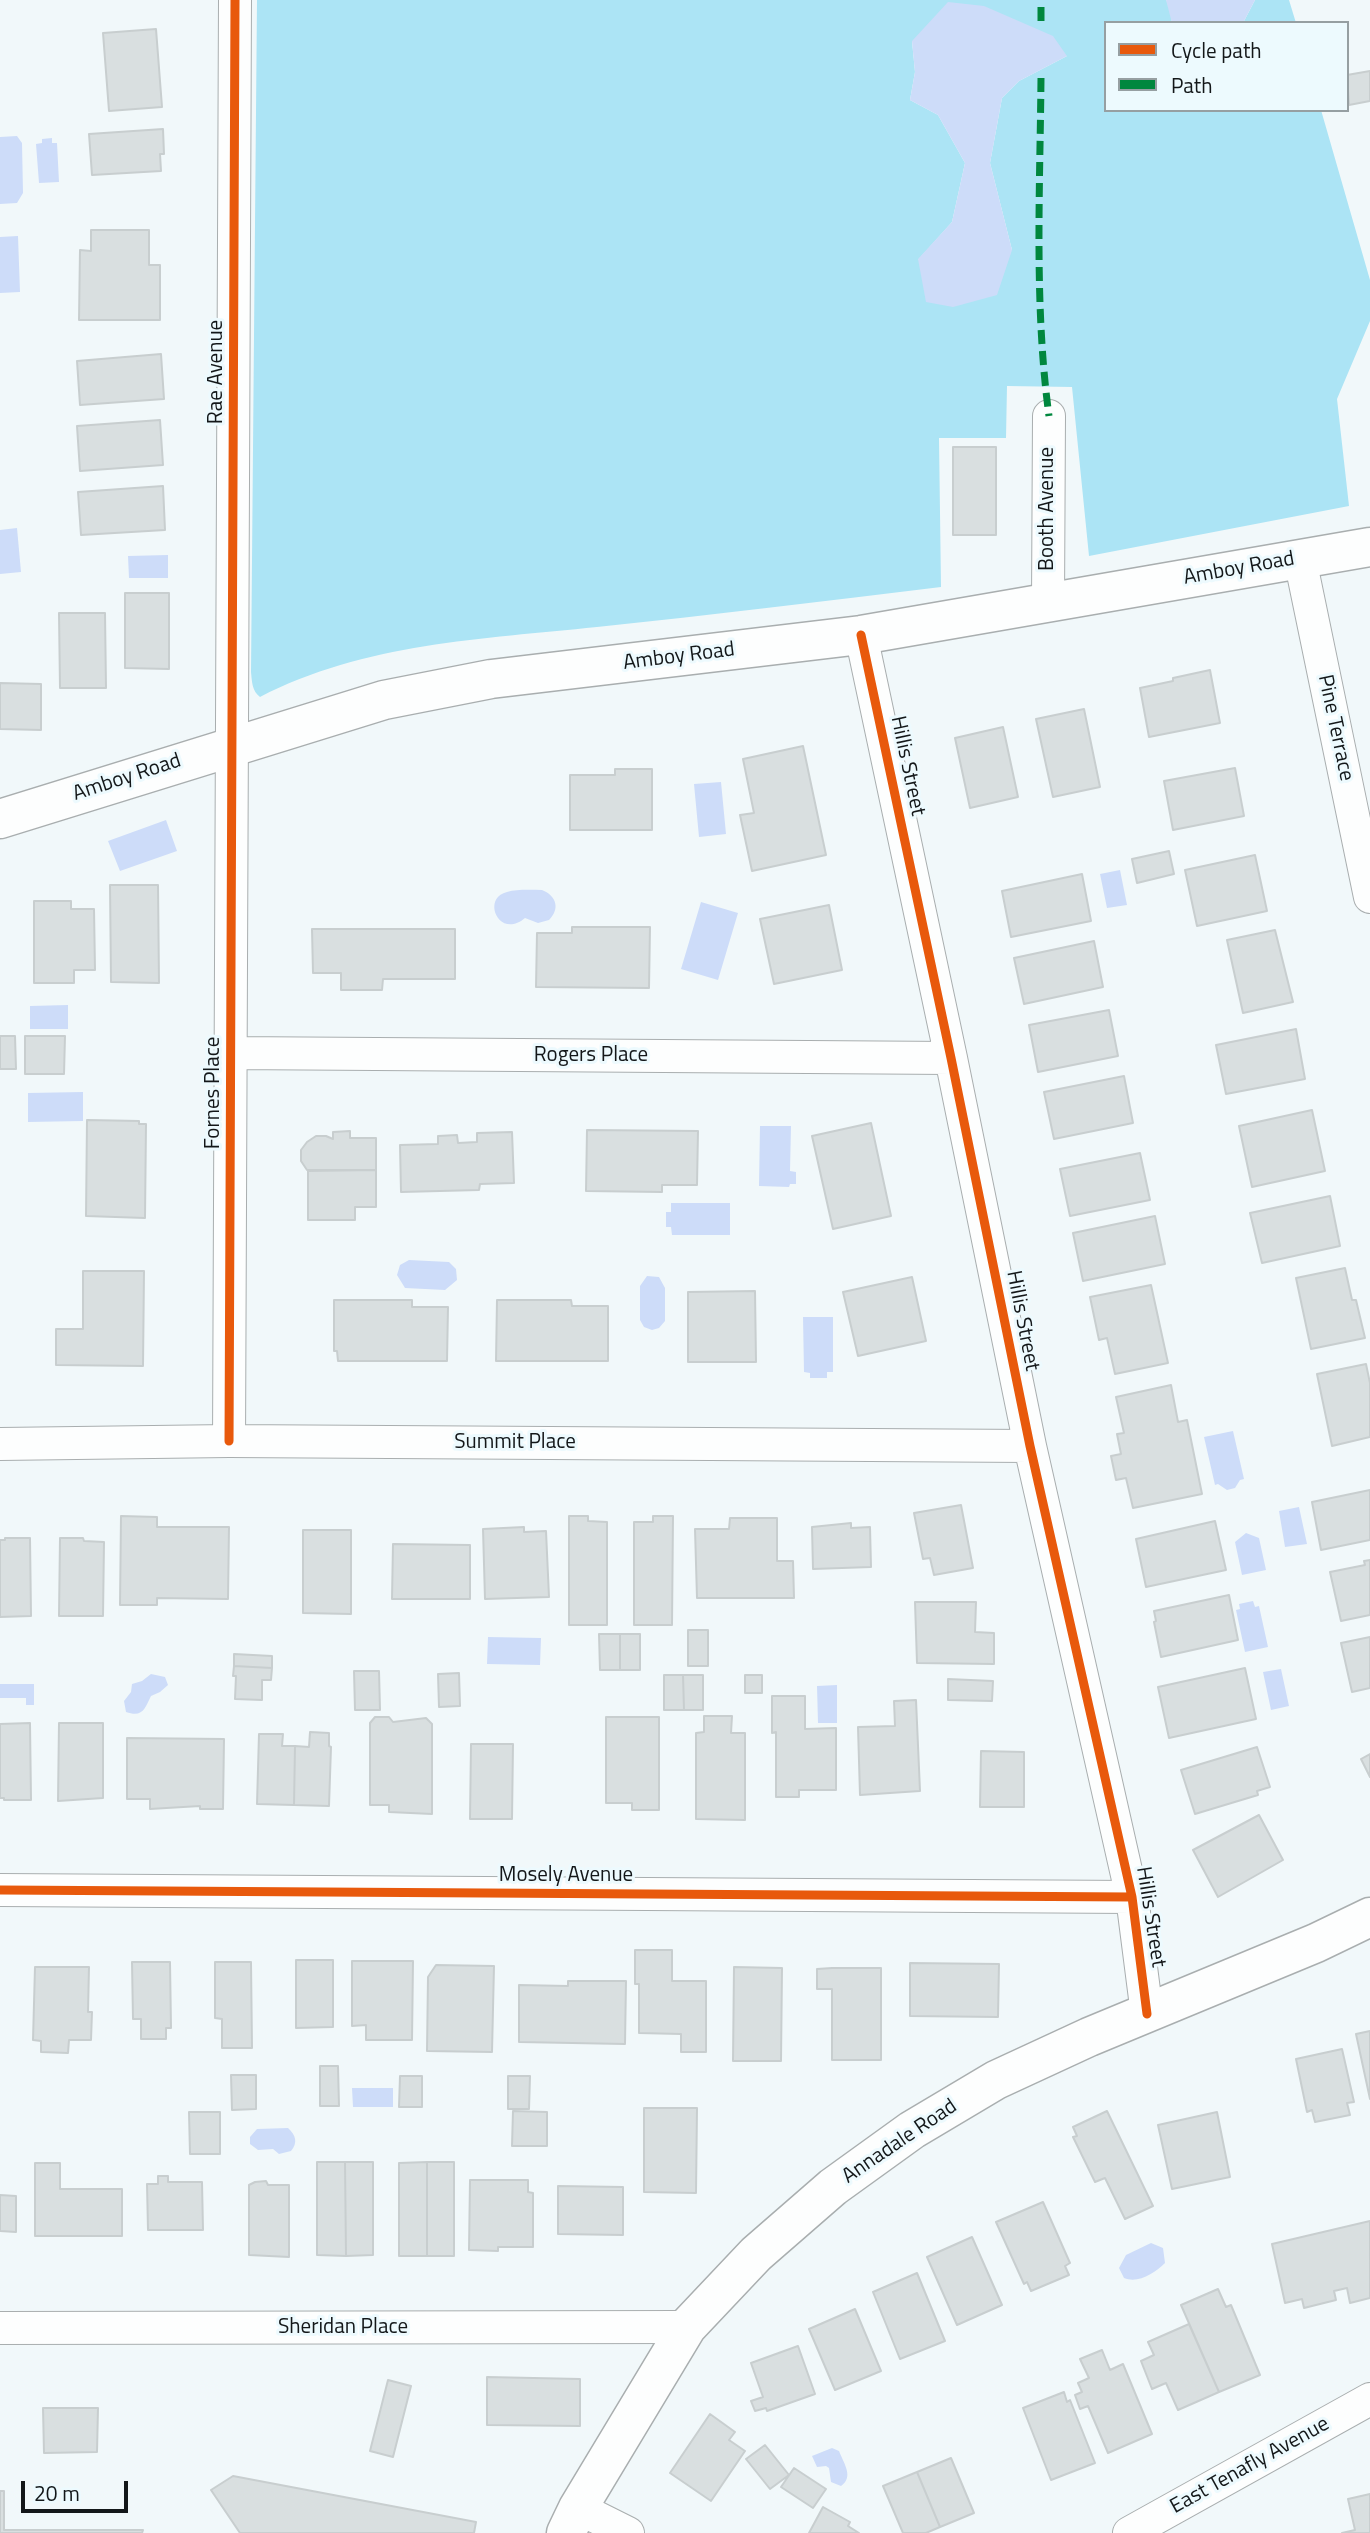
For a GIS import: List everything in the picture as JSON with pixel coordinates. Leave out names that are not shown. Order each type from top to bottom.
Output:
[{"type":"main road","name":"Amboy Road","points":[[0,819],[233,744],[384,700],[491,679],[861,635],[1370,547]]},
{"type":"main road","name":"Annadale Road","points":[[572,2521],[687,2327],[766,2246],[833,2187],[912,2130],[996,2080],[1088,2037],[1316,1944],[1370,1917]]},
{"type":"street","name":"Rae Avenue","points":[[233,744],[235,0]]},
{"type":"street","name":"Booth Avenue","points":[[1048,416],[1048,602]]},
{"type":"street","name":"Pine Terrace","points":[[1300,559],[1370,897]]},
{"type":"street","name":"Hillis Street","points":[[861,635],[1030,1446],[1132,1897],[1147,2014]]},
{"type":"street","name":"Fornes Place","points":[[229,1441],[233,744]]},
{"type":"street","name":"Rogers Place","points":[[232,1053],[951,1058]]},
{"type":"street","name":"Summit Place","points":[[0,1444],[229,1441],[1030,1446]]},
{"type":"street","name":"Mosely Avenue","points":[[0,1890],[1132,1897]]},
{"type":"street","name":"Sheridan Place","points":[[0,2328],[687,2327]]},
{"type":"street","name":"East Tenafly Avenue","points":[[1129,2533],[1370,2399]]},
{"type":"street","points":[[572,2521],[628,2533]]},
{"type":"shaded area","points":[[257,0],[1166,0],[1172,21],[1104,21],[1104,112],[1322,112],[1370,280],[1370,321],[1337,399],[1349,506],[1089,556],[1072,387],[1007,386],[1006,438],[939,438],[941,587],[425,646],[340,665],[260,697],[252,683]],"holes":[[[912,41],[1067,56],[1019,81],[1002,98],[990,163],[1012,250],[918,260],[952,222],[965,163],[938,115],[910,100],[915,72]]]},
{"type":"shaded area","points":[[1166,0],[1255,0],[1244,21],[1171,21]]},
{"type":"shaded area","points":[[1255,0],[1289,0],[1295,21],[1244,21]]},
{"type":"shaded area","points":[[948,2],[984,6],[1053,36],[1067,56],[1019,81],[1002,98],[990,163],[1012,250],[997,295],[953,307],[926,302],[918,259],[952,222],[965,163],[938,115],[910,100],[915,72],[912,41]]},
{"type":"shaded area","points":[[17,136],[22,143],[23,193],[17,203],[0,204],[0,137]]},
{"type":"shaded area","points":[[52,138],[52,143],[57,143],[59,182],[39,183],[36,144],[42,143],[42,139]]},
{"type":"shaded area","points":[[18,236],[20,292],[0,293],[0,237]]},
{"type":"shaded area","points":[[17,528],[21,572],[0,574],[0,530]]},
{"type":"shaded area","points":[[168,555],[168,578],[129,578],[128,556]]},
{"type":"shaded area","points":[[721,782],[726,834],[699,837],[694,784]]},
{"type":"shaded area","points":[[166,820],[177,851],[120,871],[108,841]]},
{"type":"shaded area","points":[[1120,870],[1127,905],[1107,908],[1100,874]]},
{"type":"shaded area","points":[[515,890],[542,890],[554,899],[556,907],[549,920],[538,923],[525,918],[508,924],[496,916],[495,902],[499,896]]},
{"type":"shaded area","points":[[701,902],[738,913],[718,980],[681,969]]},
{"type":"shaded area","points":[[68,1005],[68,1029],[30,1029],[30,1006]]},
{"type":"shaded area","points":[[83,1092],[83,1121],[28,1122],[28,1093]]},
{"type":"shaded area","points":[[760,1126],[791,1126],[790,1171],[796,1172],[796,1184],[790,1184],[789,1187],[759,1186]]},
{"type":"shaded area","points":[[671,1203],[730,1203],[730,1235],[672,1235],[671,1227],[666,1227],[666,1212],[671,1212]]},
{"type":"shaded area","points":[[409,1260],[449,1262],[456,1269],[457,1280],[445,1290],[405,1288],[397,1275],[400,1265]]},
{"type":"shaded area","points":[[647,1276],[659,1277],[665,1288],[665,1321],[659,1328],[652,1330],[644,1327],[640,1320],[640,1286]]},
{"type":"shaded area","points":[[803,1317],[833,1317],[833,1372],[827,1372],[827,1378],[810,1378],[810,1373],[804,1372]]},
{"type":"shaded area","points":[[1233,1431],[1244,1479],[1240,1480],[1235,1488],[1227,1490],[1215,1485],[1204,1437]]},
{"type":"shaded area","points":[[1299,1507],[1307,1544],[1285,1547],[1279,1511]]},
{"type":"shaded area","points":[[1246,1533],[1259,1538],[1266,1570],[1242,1575],[1235,1542]]},
{"type":"shaded area","points":[[1253,1601],[1255,1607],[1259,1606],[1268,1647],[1245,1652],[1236,1610],[1240,1609],[1239,1604]]},
{"type":"shaded area","points":[[488,1637],[541,1638],[540,1665],[487,1664]]},
{"type":"shaded area","points":[[1281,1669],[1289,1706],[1271,1710],[1263,1672]]},
{"type":"shaded area","points":[[151,1674],[165,1677],[168,1685],[151,1696],[140,1713],[126,1712],[124,1701],[131,1692],[132,1684]]},
{"type":"shaded area","points":[[0,1684],[34,1684],[34,1705],[26,1705],[26,1698],[0,1698]]},
{"type":"shaded area","points":[[837,1685],[837,1723],[818,1723],[817,1686]]},
{"type":"shaded area","points":[[352,2088],[393,2088],[393,2107],[353,2107]]},
{"type":"shaded area","points":[[288,2128],[295,2139],[291,2151],[279,2154],[273,2149],[258,2150],[250,2144],[250,2137],[257,2129]]},
{"type":"shaded area","points":[[1151,2243],[1163,2248],[1165,2263],[1140,2279],[1124,2278],[1119,2268],[1126,2255]]},
{"type":"shaded area","points":[[832,2448],[839,2451],[847,2470],[847,2479],[841,2486],[831,2482],[829,2468],[817,2467],[812,2456]]},
{"type":"building","points":[[156,29],[162,107],[109,111],[103,33]]},
{"type":"building","points":[[1370,71],[1370,101],[1349,105],[1349,75]]},
{"type":"building","points":[[163,129],[164,154],[160,154],[161,171],[92,175],[89,134]]},
{"type":"building","points":[[91,230],[149,230],[149,265],[160,265],[160,320],[79,320],[80,250],[91,251]]},
{"type":"building","points":[[161,354],[164,399],[80,405],[77,361]]},
{"type":"building","points":[[160,420],[163,465],[80,471],[77,426]]},
{"type":"building","points":[[953,447],[996,447],[996,535],[953,535]]},
{"type":"building","points":[[163,486],[165,530],[81,535],[78,492]]},
{"type":"building","points":[[125,593],[169,593],[169,669],[125,668]]},
{"type":"building","points":[[59,613],[105,613],[106,688],[60,688]]},
{"type":"building","points":[[1210,670],[1220,723],[1149,737],[1140,688]]},
{"type":"building","points":[[0,683],[41,684],[41,730],[0,729]]},
{"type":"building","points":[[1084,709],[1100,787],[1053,797],[1036,719]]},
{"type":"building","points":[[1003,727],[1018,797],[970,808],[955,738]]},
{"type":"building","points":[[803,746],[826,855],[752,871],[740,815],[754,813],[743,759]]},
{"type":"building","points":[[1235,768],[1244,816],[1173,830],[1164,781]]},
{"type":"building","points":[[615,769],[652,769],[652,830],[570,830],[570,775],[615,775]]},
{"type":"building","points":[[1169,851],[1174,874],[1137,883],[1132,859]]},
{"type":"building","points":[[1255,855],[1267,911],[1197,926],[1185,870]]},
{"type":"building","points":[[1082,874],[1091,921],[1011,937],[1002,891]]},
{"type":"building","points":[[110,885],[158,885],[159,983],[111,982]]},
{"type":"building","points":[[34,901],[71,901],[71,909],[94,909],[95,970],[74,970],[74,983],[34,983]]},
{"type":"building","points":[[829,905],[842,970],[774,984],[760,919]]},
{"type":"building","points":[[572,927],[650,927],[649,988],[536,987],[537,933],[572,933]]},
{"type":"building","points":[[312,929],[455,929],[455,979],[383,979],[382,990],[341,990],[341,973],[313,973]]},
{"type":"building","points":[[1275,930],[1293,1002],[1243,1013],[1227,940]]},
{"type":"building","points":[[1094,941],[1103,987],[1024,1004],[1014,958]]},
{"type":"building","points":[[1109,1010],[1118,1056],[1038,1072],[1029,1025]]},
{"type":"building","points":[[1296,1029],[1305,1079],[1226,1094],[1216,1045]]},
{"type":"building","points":[[0,1036],[15,1036],[16,1069],[0,1069]]},
{"type":"building","points":[[25,1036],[65,1036],[64,1074],[25,1074]]},
{"type":"building","points":[[1124,1076],[1133,1123],[1054,1139],[1044,1092]]},
{"type":"building","points":[[1312,1110],[1325,1171],[1252,1187],[1239,1126]]},
{"type":"building","points":[[87,1120],[139,1121],[139,1124],[146,1124],[145,1218],[86,1216]]},
{"type":"building","points":[[871,1123],[891,1216],[833,1229],[812,1136]]},
{"type":"building","points":[[587,1130],[698,1131],[697,1185],[662,1185],[662,1192],[586,1191]]},
{"type":"building","points":[[350,1131],[350,1138],[376,1138],[376,1170],[307,1170],[301,1161],[301,1150],[307,1142],[316,1136],[333,1139],[333,1132]]},
{"type":"building","points":[[512,1132],[514,1183],[480,1184],[479,1190],[401,1192],[400,1145],[438,1144],[438,1136],[457,1135],[458,1143],[477,1142],[477,1133]]},
{"type":"building","points":[[1140,1153],[1150,1200],[1070,1216],[1060,1169]]},
{"type":"building","points":[[376,1170],[376,1207],[355,1207],[355,1220],[308,1220],[308,1171]]},
{"type":"building","points":[[1330,1196],[1340,1246],[1262,1263],[1250,1213]]},
{"type":"building","points":[[1155,1216],[1165,1264],[1083,1281],[1073,1233]]},
{"type":"building","points":[[1345,1268],[1365,1338],[1311,1349],[1296,1278]]},
{"type":"building","points":[[83,1271],[144,1271],[143,1366],[56,1365],[56,1329],[83,1329]]},
{"type":"building","points":[[912,1277],[926,1341],[858,1356],[843,1292]]},
{"type":"building","points":[[1151,1285],[1168,1363],[1115,1374],[1107,1338],[1099,1340],[1090,1297]]},
{"type":"building","points":[[755,1291],[756,1362],[688,1362],[688,1292]]},
{"type":"building","points":[[334,1300],[412,1300],[412,1307],[448,1307],[447,1361],[338,1361],[337,1351],[334,1351]]},
{"type":"building","points":[[497,1300],[571,1300],[572,1306],[608,1306],[608,1361],[496,1361]]},
{"type":"building","points":[[1366,1364],[1370,1383],[1370,1437],[1332,1446],[1317,1374]]},
{"type":"building","points":[[1171,1385],[1178,1422],[1187,1420],[1202,1494],[1133,1508],[1126,1478],[1116,1480],[1111,1456],[1121,1454],[1117,1434],[1124,1433],[1116,1397]]},
{"type":"building","points":[[1370,1490],[1370,1540],[1321,1550],[1312,1502]]},
{"type":"building","points":[[961,1505],[973,1568],[934,1575],[930,1558],[923,1559],[914,1513]]},
{"type":"building","points":[[121,1516],[157,1517],[157,1527],[229,1527],[228,1599],[157,1598],[157,1605],[120,1605]]},
{"type":"building","points":[[569,1516],[588,1516],[588,1521],[607,1522],[607,1625],[569,1625]]},
{"type":"building","points":[[653,1516],[673,1516],[672,1625],[634,1625],[634,1522],[653,1522]]},
{"type":"building","points":[[730,1518],[777,1518],[777,1561],[793,1561],[794,1598],[697,1598],[695,1529],[729,1529]]},
{"type":"building","points":[[1215,1521],[1226,1570],[1146,1587],[1136,1539]]},
{"type":"building","points":[[851,1523],[851,1528],[870,1527],[871,1567],[813,1569],[812,1527]]},
{"type":"building","points":[[524,1527],[524,1532],[546,1531],[549,1597],[485,1599],[483,1529]]},
{"type":"building","points":[[303,1530],[351,1530],[351,1614],[303,1613]]},
{"type":"building","points":[[30,1538],[31,1616],[0,1617],[0,1540]]},
{"type":"building","points":[[60,1538],[104,1542],[103,1616],[59,1616]]},
{"type":"building","points":[[393,1544],[470,1545],[470,1599],[392,1599]]},
{"type":"building","points":[[1370,1560],[1370,1615],[1341,1621],[1330,1572],[1365,1565],[1364,1561]]},
{"type":"building","points":[[1229,1595],[1238,1640],[1161,1657],[1154,1611]]},
{"type":"building","points":[[915,1602],[976,1602],[975,1632],[994,1633],[994,1664],[917,1663]]},
{"type":"building","points":[[688,1630],[708,1630],[708,1666],[688,1666]]},
{"type":"building","points":[[599,1634],[620,1634],[620,1670],[600,1670]]},
{"type":"building","points":[[620,1634],[640,1634],[640,1670],[620,1670]]},
{"type":"building","points":[[1370,1637],[1370,1688],[1352,1692],[1341,1643]]},
{"type":"building","points":[[234,1654],[272,1656],[272,1668],[234,1666]]},
{"type":"building","points":[[234,1666],[272,1668],[271,1680],[262,1680],[262,1700],[235,1699]]},
{"type":"building","points":[[1245,1668],[1256,1719],[1169,1738],[1158,1687]]},
{"type":"building","points":[[354,1671],[379,1671],[380,1710],[355,1710]]},
{"type":"building","points":[[459,1673],[460,1706],[439,1707],[438,1674]]},
{"type":"building","points":[[664,1675],[683,1675],[684,1710],[664,1710]]},
{"type":"building","points":[[683,1675],[703,1675],[703,1710],[684,1710]]},
{"type":"building","points":[[745,1675],[762,1675],[762,1693],[745,1693]]},
{"type":"building","points":[[948,1679],[993,1681],[992,1701],[948,1700]]},
{"type":"building","points":[[772,1696],[805,1696],[805,1729],[836,1728],[836,1790],[799,1790],[799,1797],[776,1797],[776,1732],[772,1733]]},
{"type":"building","points":[[916,1700],[920,1791],[860,1795],[858,1727],[895,1726],[894,1701]]},
{"type":"building","points":[[704,1716],[732,1716],[731,1733],[745,1733],[745,1820],[696,1819],[696,1733],[704,1732]]},
{"type":"building","points":[[375,1717],[389,1717],[393,1722],[426,1718],[432,1724],[432,1814],[389,1812],[389,1805],[370,1805],[370,1723]]},
{"type":"building","points":[[606,1717],[659,1717],[659,1810],[632,1810],[632,1803],[606,1803]]},
{"type":"building","points":[[30,1723],[31,1800],[4,1800],[0,1798],[0,1724]]},
{"type":"building","points":[[59,1723],[103,1723],[103,1798],[58,1801]]},
{"type":"building","points":[[310,1732],[329,1733],[329,1806],[294,1805],[295,1746],[309,1747]]},
{"type":"building","points":[[259,1734],[283,1734],[282,1746],[295,1746],[294,1805],[257,1804]]},
{"type":"building","points":[[127,1738],[224,1739],[223,1809],[200,1809],[200,1806],[150,1809],[150,1799],[127,1799]]},
{"type":"building","points":[[471,1744],[513,1744],[512,1819],[470,1819]]},
{"type":"building","points":[[1257,1747],[1270,1787],[1257,1791],[1258,1795],[1195,1814],[1181,1770]]},
{"type":"building","points":[[981,1751],[1024,1752],[1024,1807],[980,1807]]},
{"type":"building","points":[[1370,1754],[1370,1777],[1361,1759]]},
{"type":"building","points":[[1259,1815],[1283,1860],[1218,1897],[1193,1850]]},
{"type":"building","points":[[635,1950],[672,1950],[672,1981],[706,1981],[706,2052],[681,2052],[681,2034],[639,2033],[639,1984],[635,1984]]},
{"type":"building","points":[[296,1960],[333,1960],[333,2027],[296,2028]]},
{"type":"building","points":[[352,1961],[413,1961],[412,2040],[366,2040],[366,2025],[352,2026]]},
{"type":"building","points":[[132,1962],[170,1962],[171,2028],[166,2028],[166,2039],[141,2039],[141,2019],[133,2019]]},
{"type":"building","points":[[215,1962],[251,1962],[252,2048],[222,2048],[222,2019],[215,2018]]},
{"type":"building","points":[[910,1963],[999,1964],[998,2017],[910,2016]]},
{"type":"building","points":[[436,1965],[494,1966],[492,2052],[427,2051],[428,1977]]},
{"type":"building","points":[[35,1967],[89,1967],[88,2012],[92,2012],[91,2040],[69,2040],[68,2053],[41,2052],[41,2041],[33,2040]]},
{"type":"building","points":[[734,1967],[782,1968],[781,2061],[733,2061]]},
{"type":"building","points":[[881,1968],[881,2060],[832,2060],[832,1989],[817,1989],[817,1969]]},
{"type":"building","points":[[568,1981],[626,1981],[625,2044],[519,2042],[519,1985],[568,1986]]},
{"type":"building","points":[[1370,2031],[1370,2099],[1356,2034]]},
{"type":"building","points":[[1342,2049],[1354,2102],[1347,2103],[1350,2115],[1315,2122],[1312,2110],[1307,2112],[1296,2059]]},
{"type":"building","points":[[320,2066],[338,2066],[339,2106],[320,2106]]},
{"type":"building","points":[[231,2075],[256,2075],[256,2109],[232,2110]]},
{"type":"building","points":[[400,2076],[422,2076],[422,2107],[399,2107]]},
{"type":"building","points":[[508,2076],[530,2076],[529,2109],[508,2109]]},
{"type":"building","points":[[644,2108],[697,2108],[696,2193],[644,2192]]},
{"type":"building","points":[[513,2111],[547,2112],[547,2146],[512,2146]]},
{"type":"building","points":[[1107,2111],[1153,2206],[1125,2219],[1105,2178],[1095,2182],[1073,2137],[1077,2136],[1073,2127]]},
{"type":"building","points":[[189,2112],[220,2112],[220,2154],[190,2154]]},
{"type":"building","points":[[1217,2112],[1230,2177],[1172,2189],[1158,2125]]},
{"type":"building","points":[[317,2162],[345,2162],[346,2256],[317,2255]]},
{"type":"building","points":[[345,2162],[373,2162],[373,2255],[346,2256]]},
{"type":"building","points":[[427,2162],[454,2162],[454,2256],[427,2256]]},
{"type":"building","points":[[427,2162],[427,2256],[399,2256],[399,2163]]},
{"type":"building","points":[[35,2163],[60,2163],[60,2189],[122,2189],[122,2236],[35,2236]]},
{"type":"building","points":[[158,2176],[168,2176],[168,2182],[202,2182],[203,2230],[148,2230],[147,2184],[158,2184]]},
{"type":"building","points":[[470,2180],[528,2180],[528,2192],[533,2193],[533,2247],[498,2247],[498,2251],[469,2250]]},
{"type":"building","points":[[266,2181],[268,2185],[289,2185],[289,2257],[249,2255],[249,2185]]},
{"type":"building","points":[[558,2186],[623,2187],[623,2235],[558,2234]]},
{"type":"building","points":[[0,2195],[16,2196],[16,2232],[0,2231]]},
{"type":"building","points":[[1043,2202],[1070,2263],[1065,2266],[1069,2275],[1031,2291],[1027,2282],[1024,2284],[996,2222]]},
{"type":"building","points":[[1370,2221],[1370,2298],[1350,2303],[1347,2288],[1334,2291],[1336,2300],[1304,2308],[1302,2299],[1285,2303],[1272,2244]]},
{"type":"building","points":[[972,2237],[1002,2305],[957,2325],[927,2257]]},
{"type":"building","points":[[917,2273],[945,2341],[900,2359],[873,2292]]},
{"type":"building","points":[[1218,2289],[1226,2307],[1231,2305],[1260,2375],[1219,2392],[1181,2305]]},
{"type":"building","points":[[855,2309],[881,2371],[835,2390],[809,2329]]},
{"type":"building","points":[[1189,2324],[1219,2392],[1178,2410],[1166,2383],[1152,2389],[1141,2361],[1154,2355],[1148,2342]]},
{"type":"building","points":[[798,2346],[815,2394],[767,2411],[766,2408],[755,2411],[751,2401],[763,2397],[751,2363]]},
{"type":"building","points":[[1102,2350],[1110,2370],[1123,2364],[1152,2434],[1108,2453],[1088,2406],[1080,2409],[1075,2395],[1082,2392],[1078,2383],[1089,2378],[1080,2359]]},
{"type":"building","points":[[487,2377],[580,2379],[580,2426],[487,2425]]},
{"type":"building","points":[[388,2380],[411,2386],[393,2457],[370,2451]]},
{"type":"building","points":[[1064,2392],[1067,2402],[1070,2400],[1095,2463],[1051,2480],[1023,2408]]},
{"type":"building","points":[[43,2408],[98,2408],[97,2452],[44,2453]]},
{"type":"building","points":[[710,2414],[735,2432],[729,2440],[745,2451],[711,2501],[670,2473]]},
{"type":"building","points":[[765,2445],[789,2475],[770,2489],[746,2459]]},
{"type":"building","points":[[951,2458],[974,2513],[940,2527],[917,2472]]},
{"type":"building","points":[[794,2468],[826,2489],[813,2508],[781,2487]]},
{"type":"building","points":[[917,2472],[940,2527],[926,2533],[903,2533],[883,2486]]},
{"type":"building","points":[[233,2476],[476,2522],[474,2533],[240,2533],[211,2490]]},
{"type":"building","points":[[0,2491],[4,2491],[4,2530],[143,2530],[142,2533],[0,2533]]},
{"type":"building","points":[[1370,2494],[1370,2533],[1342,2533],[1355,2530],[1348,2499]]},
{"type":"building","points":[[823,2507],[850,2522],[848,2526],[859,2533],[809,2533]]},
{"type":"marked path","points":[[1041,0],[1041,21]]},
{"type":"marked path","points":[[1041,78],[1041,333],[1049,416]]},
{"type":"cycle path","points":[[229,1441],[235,0]]},
{"type":"cycle path","points":[[861,635],[1030,1446],[1132,1897],[1147,2014]]},
{"type":"cycle path","points":[[0,1890],[1132,1897]]}]
